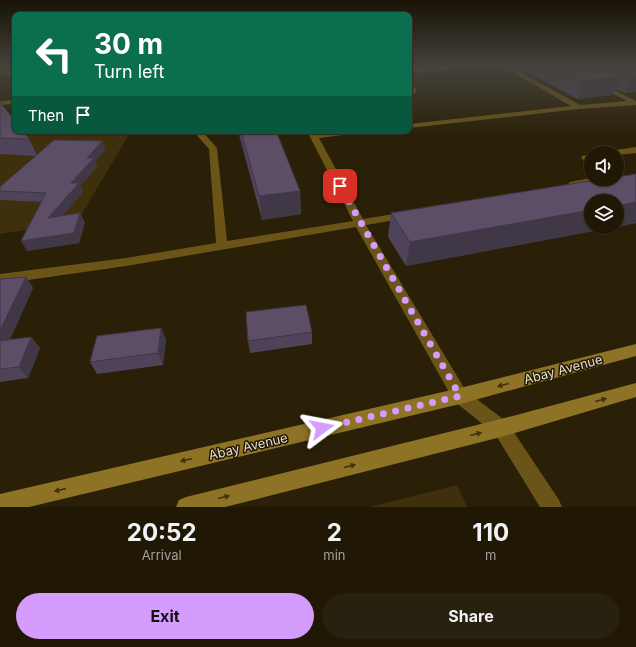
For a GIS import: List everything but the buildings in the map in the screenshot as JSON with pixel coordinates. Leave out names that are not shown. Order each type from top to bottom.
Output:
[{"type":"main road","name":"Abay Avenue","points":[[0,504],[460,396],[636,350]]},
{"type":"main road","points":[[186,507],[501,428],[636,390]]},
{"type":"street","points":[[547,90],[579,108]]},
{"type":"street","points":[[608,90],[635,103]]},
{"type":"street","points":[[0,103],[12,102]]},
{"type":"street","points":[[412,126],[635,103]]},
{"type":"street","points":[[200,134],[213,148],[222,247]]},
{"type":"street","points":[[312,134],[360,224],[460,396],[501,428],[552,507]]},
{"type":"street","points":[[624,152],[636,150]]},
{"type":"street","points":[[562,186],[584,182]]},
{"type":"street","points":[[0,279],[222,247],[415,214]]},
{"type":"shaded area","points":[[0,127],[12,130],[12,134],[129,134],[77,222],[0,234]]},
{"type":"shaded area","points":[[457,485],[467,507],[370,507]]},
{"type":"route","points":[[322,428],[460,396],[360,224],[340,186]]}]
